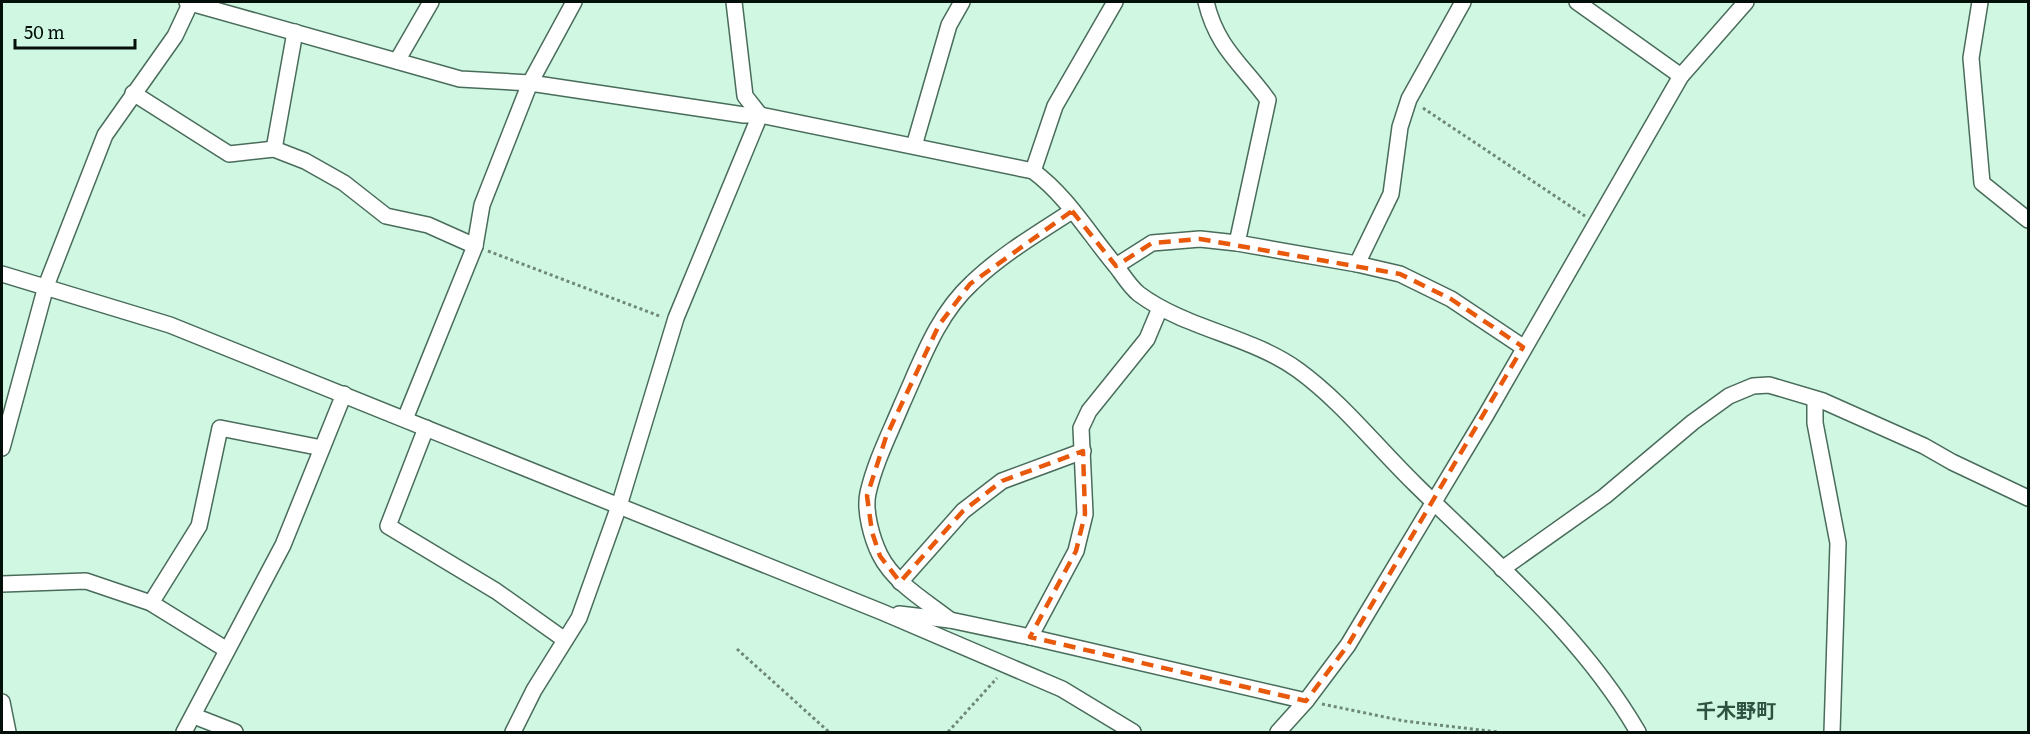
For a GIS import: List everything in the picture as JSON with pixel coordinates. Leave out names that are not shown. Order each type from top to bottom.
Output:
[{"type":"street","points":[[2,448],[46,286],[105,135],[175,36],[189,2],[460,79],[530,83],[744,115],[760,115],[1033,171],[1061,194],[1136,292],[1160,308],[1296,368],[1328,394],[1502,569],[1598,671],[1616,695],[1638,732]]},
{"type":"street","points":[[397,61],[431,2]]},
{"type":"street","points":[[405,419],[476,246],[482,206],[530,83],[574,2]]},
{"type":"street","points":[[734,2],[745,96],[760,115]]},
{"type":"street","points":[[914,146],[950,25],[962,2]]},
{"type":"street","points":[[1033,171],[1055,106],[1115,2]]},
{"type":"street","points":[[1206,2],[1212,26],[1224,45],[1268,100],[1238,243]]},
{"type":"street","points":[[1357,264],[1391,194],[1400,127],[1409,99],[1462,2]]},
{"type":"street","points":[[1576,2],[1681,76]]},
{"type":"street","points":[[1278,732],[1306,701],[1348,645],[1486,415],[1523,347],[1681,76],[1746,2]]},
{"type":"street","points":[[1980,2],[1971,58],[1982,183],[2028,220]]},
{"type":"street","points":[[274,148],[295,32]]},
{"type":"street","points":[[133,93],[229,154],[274,148],[305,160],[344,183],[386,216],[428,225],[476,246]]},
{"type":"street","points":[[513,732],[534,690],[579,618],[619,506],[675,322],[760,115]]},
{"type":"street","points":[[950,620],[900,582],[880,556],[872,532],[867,496],[886,437],[917,365],[939,325],[970,284],[994,264],[1072,211]]},
{"type":"street","points":[[1116,266],[1152,243],[1200,239],[1238,243],[1357,264],[1400,274],[1451,298],[1523,347]]},
{"type":"street","points":[[2,274],[170,325],[344,394],[882,612],[1062,689],[1133,732]]},
{"type":"street","points":[[1030,637],[1076,552],[1084,514],[1082,428],[1089,411],[1147,339],[1160,308]]},
{"type":"street","points":[[1502,569],[1605,496],[1693,422],[1729,396],[1753,386],[1769,385],[1815,399],[1877,424],[2028,498]]},
{"type":"street","points":[[184,732],[283,545],[344,394]]},
{"type":"street","points":[[1815,399],[1815,423],[1838,543],[1832,732]]},
{"type":"street","points":[[151,603],[199,526],[220,428],[322,448]]},
{"type":"street","points":[[426,428],[388,526],[496,591],[565,640]]},
{"type":"street","points":[[900,582],[963,511],[1002,481],[1083,451]]},
{"type":"street","points":[[2,584],[86,581],[151,603],[227,650]]},
{"type":"street","points":[[882,612],[950,620],[1306,701]]},
{"type":"street","points":[[2,702],[8,732]]},
{"type":"street","points":[[194,716],[235,732]]},
{"type":"path","points":[[1409,99],[1596,223]]},
{"type":"path","points":[[476,246],[675,322]]},
{"type":"path","points":[[737,649],[830,732]]},
{"type":"path","points":[[948,732],[1008,666]]},
{"type":"path","points":[[1306,701],[1404,721],[1498,732]]},
{"type":"highlighted area","points":[[1072,211],[1116,266],[1152,243],[1200,239],[1400,274],[1451,299],[1523,347],[1348,645],[1306,701],[1030,637],[1076,551],[1085,514],[1083,451],[1002,481],[963,511],[900,582],[880,556],[872,532],[867,496],[886,437],[939,325],[970,284]]},
{"type":"district","name":"千木野町","points":[[1736,711]]}]
